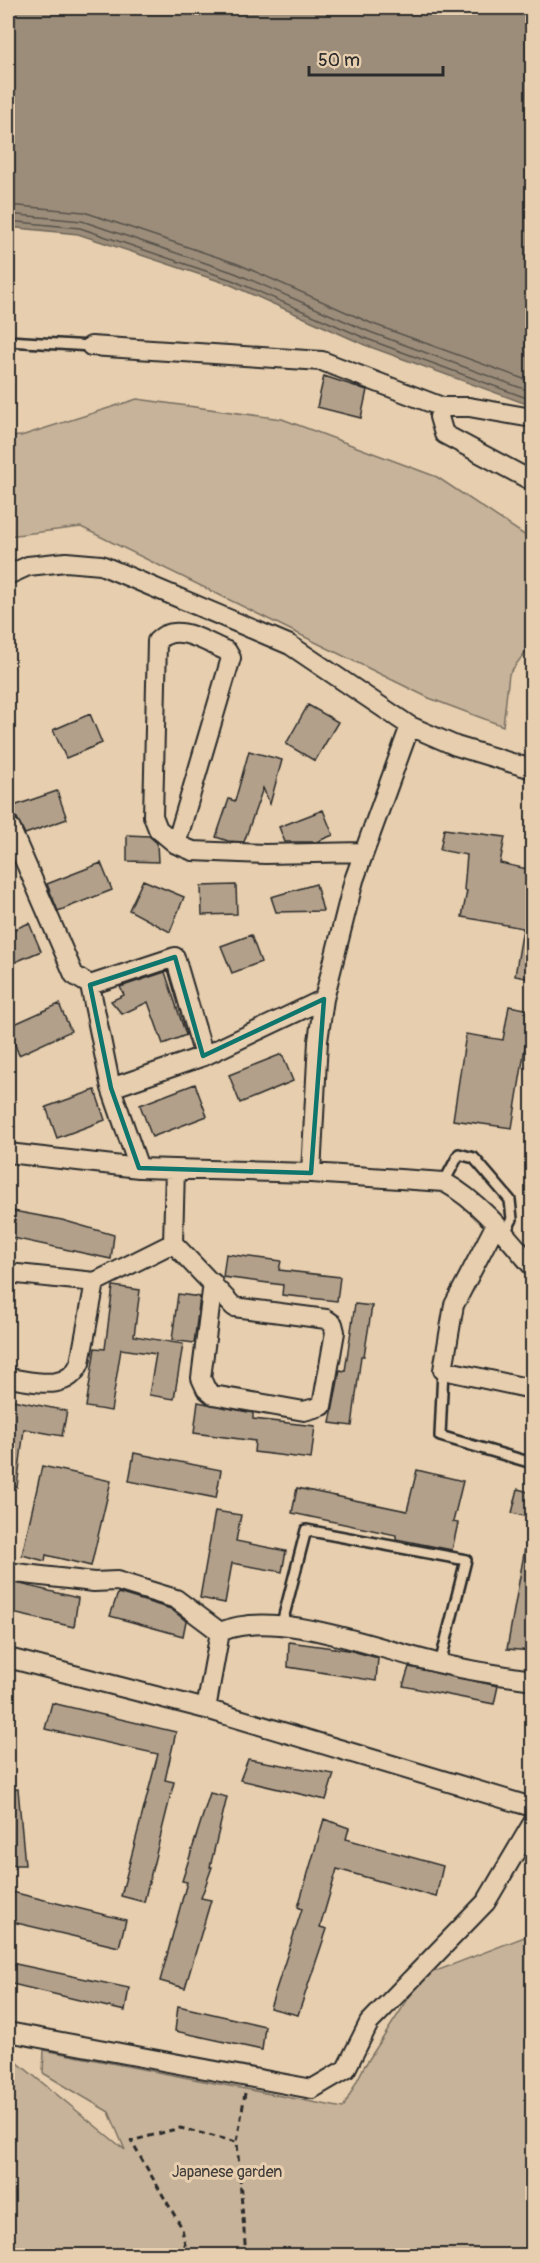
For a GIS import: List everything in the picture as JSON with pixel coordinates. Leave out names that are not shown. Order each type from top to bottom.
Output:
[{"type":"street","points":[[91,346],[322,361],[442,407],[469,407],[532,418]]},
{"type":"street","points":[[442,407],[439,417],[444,434],[532,481]]},
{"type":"street","points":[[8,575],[28,566],[66,562],[101,565],[290,645],[410,726],[456,746],[532,769]]},
{"type":"street","points":[[176,844],[231,658],[226,651],[178,631],[164,634],[157,641],[153,816],[158,830],[176,844],[193,850],[210,852],[364,852]]},
{"type":"street","points":[[311,1173],[318,1041],[324,999],[354,880],[410,726]]},
{"type":"street","points":[[10,826],[74,975],[90,985],[111,1088],[139,1168]]},
{"type":"street","points":[[90,985],[175,957],[204,1056]]},
{"type":"street","points":[[111,1088],[204,1056],[324,999]]},
{"type":"street","points":[[8,1153],[139,1168],[311,1173],[444,1182],[460,1191],[500,1229],[532,1266]]},
{"type":"street","points":[[175,1169],[173,1243],[213,1283],[225,1300],[234,1307],[326,1319],[333,1324],[335,1332],[322,1406],[304,1411],[213,1395],[206,1389],[201,1378],[213,1283]]},
{"type":"street","points":[[500,1229],[454,1305],[443,1370],[532,1389]]},
{"type":"street","points":[[8,1273],[95,1282],[173,1243]]},
{"type":"street","points":[[8,1378],[58,1383],[75,1374],[80,1363],[95,1282]]},
{"type":"street","points":[[16,1573],[94,1582],[117,1581],[176,1599],[220,1632]]},
{"type":"street","points":[[220,1632],[234,1626],[282,1623],[440,1664],[532,1680]]},
{"type":"street","points":[[206,1709],[220,1632]]},
{"type":"street","points":[[8,1658],[206,1709],[532,1807]]},
{"type":"street","points":[[8,2032],[312,2089],[346,2069],[369,2023],[486,1902],[532,1824]]},
{"type":"lane","points":[[8,341],[91,346]]},
{"type":"lane","points":[[444,1182],[459,1154],[474,1158],[510,1200],[512,1219],[500,1229]]},
{"type":"lane","points":[[443,1370],[440,1436],[532,1463]]},
{"type":"lane","points":[[282,1623],[306,1530],[466,1560],[440,1664]]},
{"type":"path","points":[[246,2256],[237,2142],[248,2077]]},
{"type":"path","points":[[187,2256],[182,2228],[131,2141],[180,2128],[237,2142]]},
{"type":"highlighted area","points":[[175,957],[203,1056],[324,999],[311,1173],[139,1168],[111,1088],[90,985]]},
{"type":"green space","points":[[137,399],[282,419],[437,477],[532,540],[532,643],[509,674],[503,726],[429,698],[81,527],[8,536],[8,437],[21,436]]},
{"type":"green space","name":"Japanese garden","points":[[532,1934],[532,2255],[8,2255],[8,2063],[18,2063],[125,2150],[109,2112],[43,2073],[44,2050],[343,2108],[364,2067],[423,1976]]},
{"type":"water","points":[[8,8],[532,8],[532,406],[365,345],[231,285],[78,234],[8,227]]},
{"type":"building","points":[[324,376],[367,390],[361,418],[317,407]]},
{"type":"building","points":[[308,705],[338,722],[315,761],[286,744]]},
{"type":"building","points":[[90,714],[102,743],[66,758],[53,730]]},
{"type":"building","points":[[249,751],[282,760],[270,804],[263,788],[244,842],[228,841],[216,837],[229,799],[235,801]]},
{"type":"building","points":[[57,791],[67,819],[25,834],[17,818],[10,816],[8,808]]},
{"type":"building","points":[[323,810],[333,835],[316,842],[285,842],[279,827]]},
{"type":"building","points":[[444,829],[505,837],[500,863],[532,870],[532,979],[515,976],[523,928],[462,917],[467,891],[464,890],[467,855],[440,850]]},
{"type":"building","points":[[127,835],[149,836],[157,843],[158,862],[127,861]]},
{"type":"building","points":[[101,863],[112,890],[58,911],[47,884]]},
{"type":"building","points":[[143,880],[184,897],[170,932],[129,910]]},
{"type":"building","points":[[316,884],[323,911],[276,912],[271,897]]},
{"type":"building","points":[[236,885],[237,914],[202,915],[201,886]]},
{"type":"building","points":[[29,923],[41,951],[8,965],[8,932]]},
{"type":"building","points":[[251,935],[261,962],[232,973],[221,946]]},
{"type":"building","points":[[165,972],[186,1035],[163,1044],[148,1002],[122,1014],[111,1001],[124,995],[120,987]]},
{"type":"building","points":[[59,1004],[71,1031],[19,1055],[8,1027]]},
{"type":"building","points":[[509,1006],[531,1010],[512,1128],[453,1120],[466,1034],[503,1040]]},
{"type":"building","points":[[282,1054],[293,1081],[240,1103],[229,1075]]},
{"type":"building","points":[[195,1084],[207,1116],[152,1137],[140,1105]]},
{"type":"building","points":[[95,1090],[105,1120],[57,1138],[46,1107]]},
{"type":"building","points":[[8,1210],[62,1220],[114,1235],[111,1259],[8,1237]]},
{"type":"building","points":[[226,1254],[281,1261],[279,1270],[340,1277],[337,1301],[282,1295],[283,1285],[223,1277]]},
{"type":"building","points":[[113,1286],[140,1290],[134,1336],[183,1344],[174,1399],[149,1395],[156,1354],[121,1349],[111,1411],[86,1407],[95,1348],[105,1349]]},
{"type":"building","points":[[178,1294],[200,1297],[194,1343],[172,1340]]},
{"type":"building","points":[[355,1304],[372,1306],[364,1356],[361,1356],[352,1426],[330,1423],[340,1370],[345,1371]]},
{"type":"building","points":[[8,1399],[67,1411],[62,1436],[24,1429],[17,1487],[8,1486]]},
{"type":"building","points":[[198,1402],[253,1413],[253,1419],[315,1426],[311,1459],[254,1452],[255,1441],[194,1433]]},
{"type":"building","points":[[134,1453],[221,1470],[216,1498],[129,1481]]},
{"type":"building","points":[[42,1466],[111,1481],[91,1566],[46,1555],[45,1561],[22,1555]]},
{"type":"building","points":[[417,1470],[463,1481],[453,1522],[458,1523],[452,1550],[396,1539],[396,1535],[292,1513],[297,1488],[407,1511]]},
{"type":"building","points":[[518,1489],[532,1493],[532,1518],[512,1513]]},
{"type":"building","points":[[215,1511],[241,1515],[236,1541],[286,1551],[282,1572],[232,1563],[225,1603],[200,1598]]},
{"type":"building","points":[[525,1548],[532,1549],[532,1651],[507,1649]]},
{"type":"building","points":[[8,1581],[78,1598],[74,1627],[8,1612]]},
{"type":"building","points":[[118,1593],[171,1609],[186,1621],[183,1636],[110,1616]]},
{"type":"building","points":[[289,1642],[348,1650],[378,1658],[376,1681],[288,1667]]},
{"type":"building","points":[[409,1667],[498,1686],[494,1704],[403,1686]]},
{"type":"building","points":[[52,1703],[176,1732],[165,1780],[174,1782],[144,1902],[121,1896],[158,1754],[45,1729]]},
{"type":"building","points":[[248,1759],[334,1774],[326,1800],[240,1780]]},
{"type":"building","points":[[18,1789],[25,1865],[8,1865],[8,1790]]},
{"type":"building","points":[[210,1793],[227,1797],[210,1867],[212,1867],[201,1898],[211,1900],[185,1988],[160,1981],[187,1882],[182,1881]]},
{"type":"building","points":[[324,1819],[349,1828],[346,1839],[443,1866],[436,1897],[337,1869],[320,1927],[327,1929],[298,2015],[270,2008],[302,1909],[298,1907]]},
{"type":"building","points":[[8,1891],[126,1920],[119,1947],[8,1921]]},
{"type":"building","points":[[11,1963],[129,1988],[125,2011],[8,1983]]},
{"type":"building","points":[[178,2006],[265,2026],[262,2050],[175,2031]]}]
